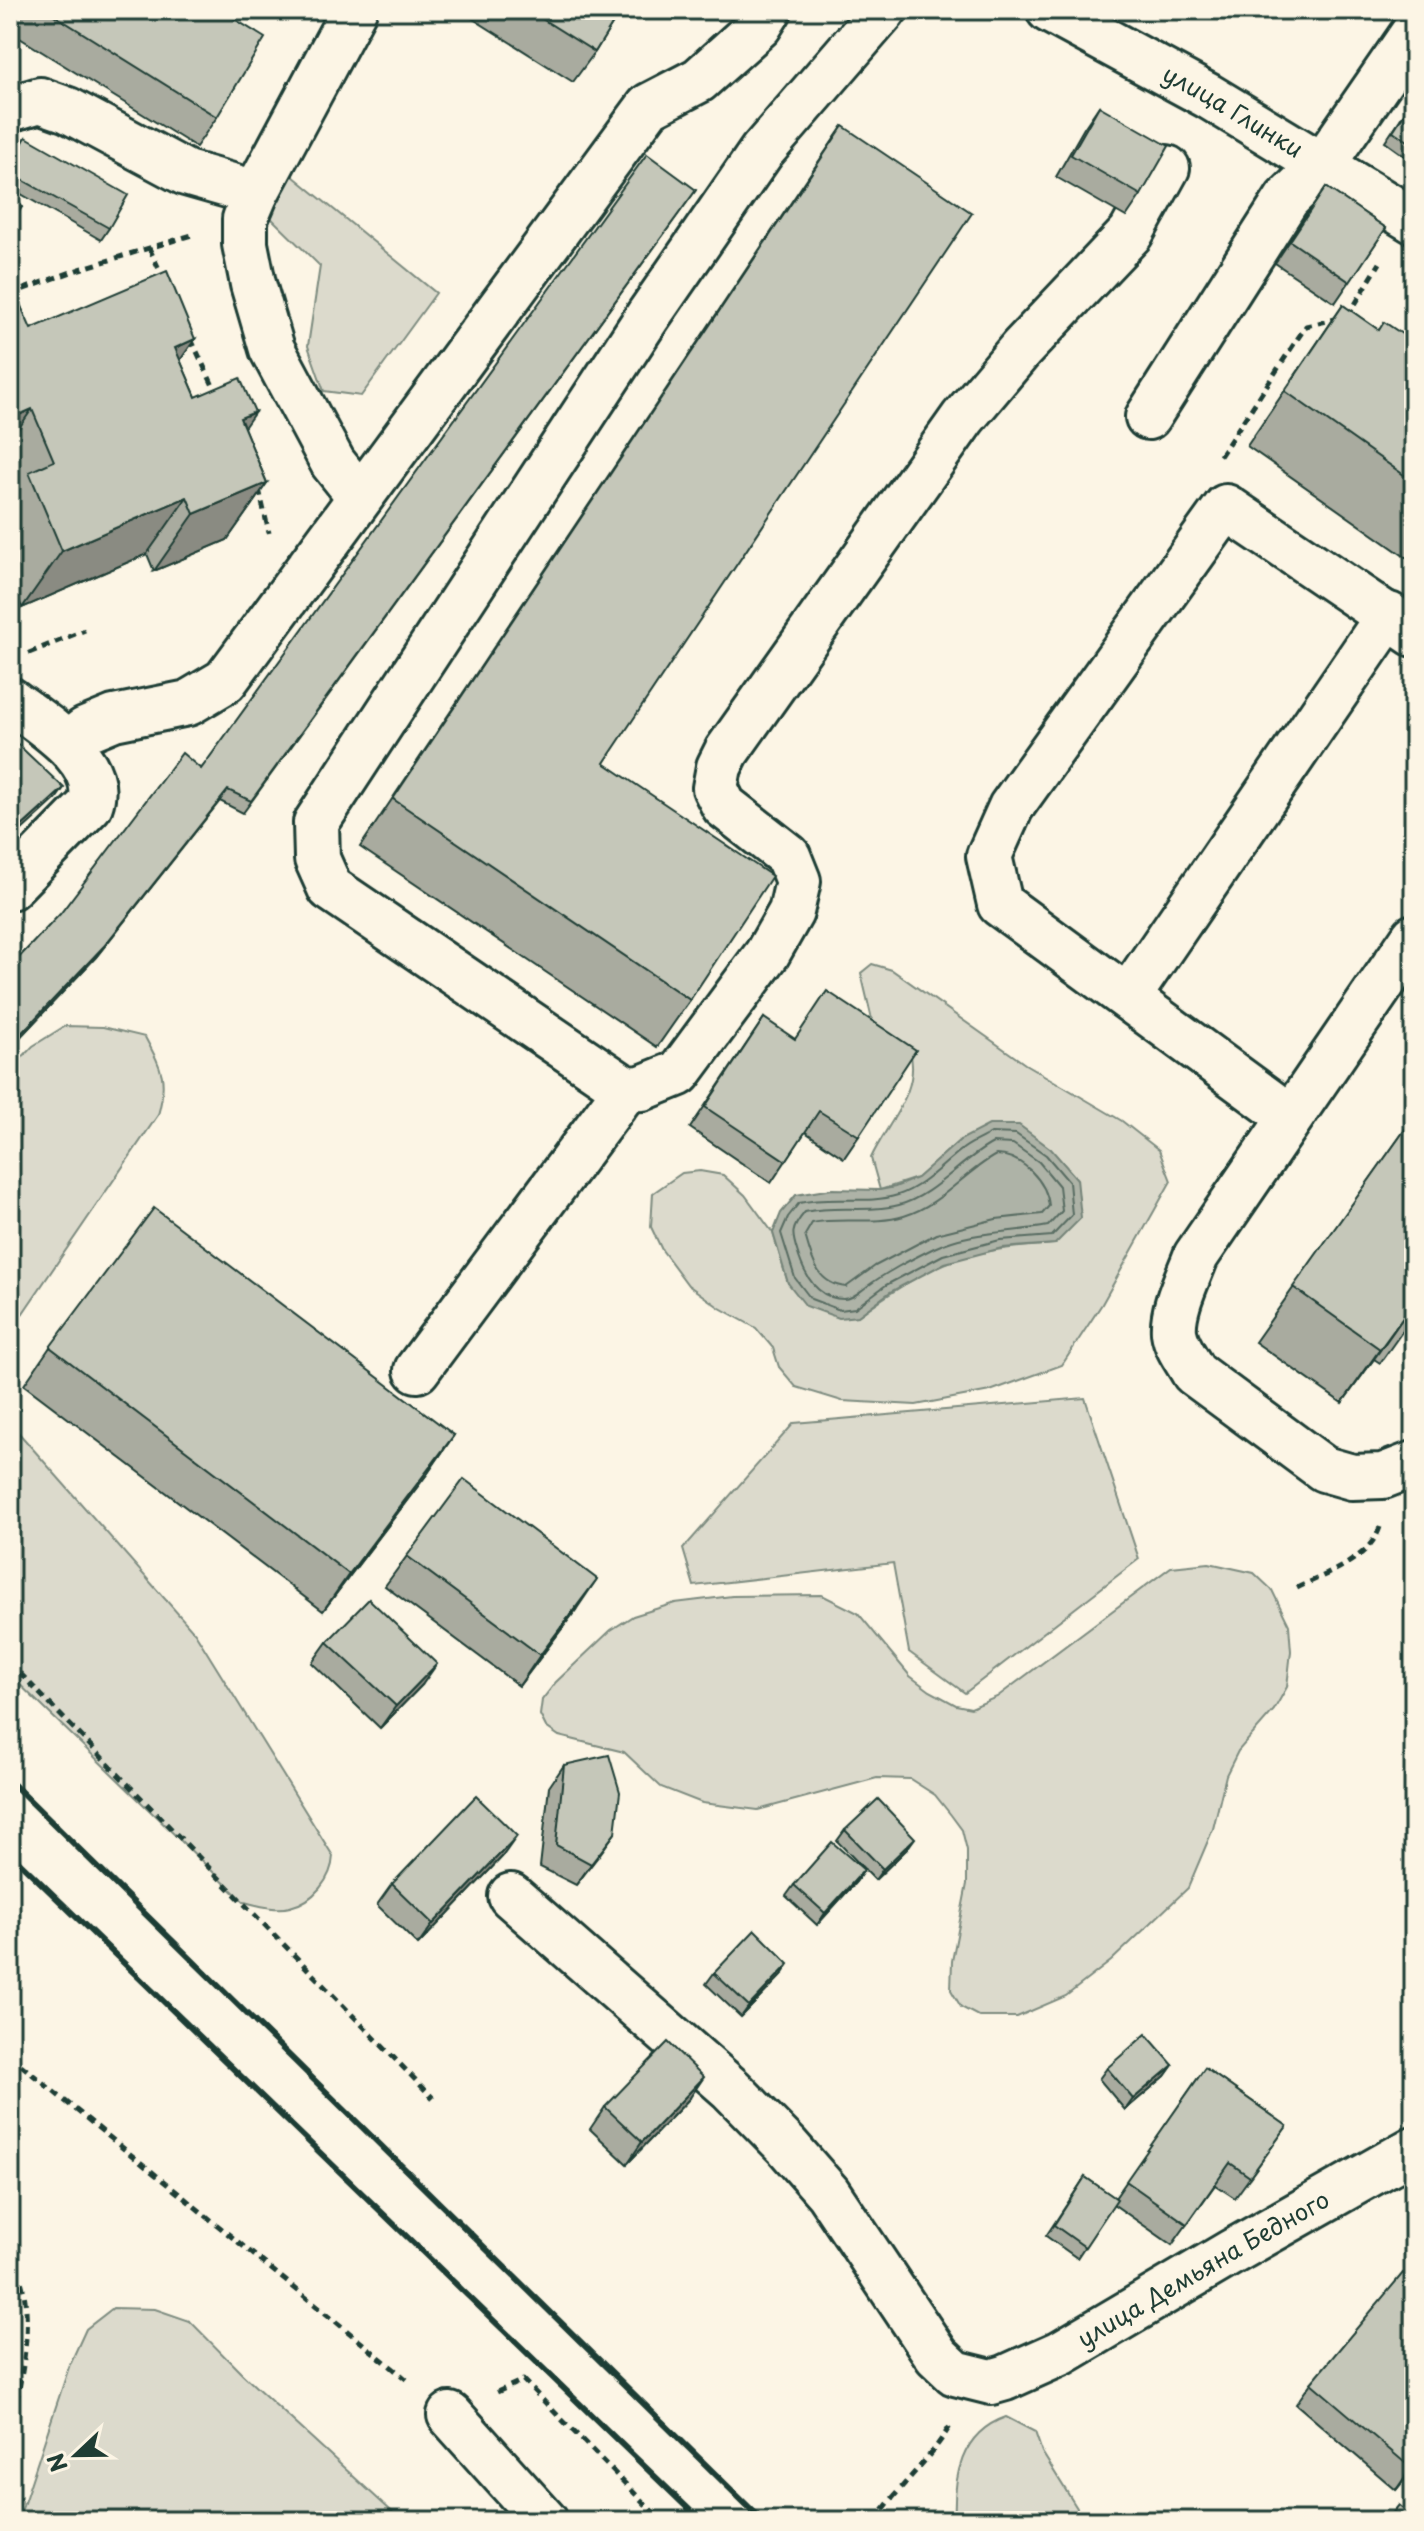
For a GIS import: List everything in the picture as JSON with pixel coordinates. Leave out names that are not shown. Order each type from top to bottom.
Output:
[{"type":"street","points":[[354,10],[250,206],[245,244],[272,349],[333,463],[360,497]]},
{"type":"street","points":[[68,744],[85,730],[114,718],[188,703],[225,681],[649,106],[699,80],[759,26],[769,10]]},
{"type":"street","points":[[884,10],[762,151],[648,316],[316,823],[317,859],[330,888],[626,1089],[642,1088],[679,1073],[767,954],[791,912],[798,881],[788,856],[724,806],[715,788],[719,767],[727,751],[963,418],[1021,349],[1131,233],[1167,168]]},
{"type":"street","name":"улица Глинки","points":[[1049,10],[1208,96],[1411,219]]},
{"type":"street","points":[[1148,417],[1287,199],[1323,164],[1414,32]]},
{"type":"street","points":[[10,109],[40,100],[68,110],[250,206]]},
{"type":"street","points":[[1128,997],[1402,624],[1226,507],[1011,807],[989,856],[1000,904],[1290,1117]]},
{"type":"street","points":[[10,700],[68,744],[87,770],[95,792],[90,805],[10,887]]},
{"type":"street","points":[[1414,937],[1196,1256],[1176,1313],[1174,1332],[1180,1350],[1194,1373],[1324,1469],[1352,1477],[1383,1476],[1414,1464]]},
{"type":"street","points":[[417,1370],[626,1089]]},
{"type":"street","points":[[511,1896],[731,2089],[787,2146],[828,2193],[937,2356],[955,2373],[984,2381]]},
{"type":"street","name":"улица Демьяна Бедного","points":[[984,2381],[1061,2353],[1414,2149]]},
{"type":"street","points":[[450,2415],[545,2521]]},
{"type":"path","points":[[10,294],[149,248],[250,206]]},
{"type":"path","points":[[1226,507],[1209,494],[1205,479],[1306,326],[1326,320],[1346,320],[1411,219]]},
{"type":"path","points":[[149,248],[169,291]]},
{"type":"path","points":[[188,333],[217,396]]},
{"type":"path","points":[[255,478],[263,499],[268,539]]},
{"type":"path","points":[[18,658],[85,630]]},
{"type":"path","points":[[1297,1588],[1365,1552]]},
{"type":"path","points":[[10,1663],[433,2098]]},
{"type":"path","points":[[10,2056],[450,2415],[523,2380],[662,2521]]},
{"type":"path","points":[[10,2257],[28,2310],[20,2388],[10,2428]]},
{"type":"path","points":[[875,2521],[941,2441],[984,2381]]},
{"type":"shaded area","points":[[288,172],[436,293],[361,396],[324,391],[308,346],[320,266],[268,215]]},
{"type":"shaded area","points":[[872,964],[892,970],[1025,1064],[1122,1121],[1159,1150],[1171,1181],[1102,1304],[1062,1365],[990,1391],[916,1405],[842,1401],[796,1387],[779,1367],[773,1348],[756,1328],[688,1285],[662,1250],[651,1227],[653,1193],[682,1173],[700,1171],[723,1175],[745,1195],[773,1233],[788,1283],[858,1316],[910,1281],[957,1259],[999,1250],[1055,1244],[960,1140],[917,1178],[880,1190],[871,1158],[907,1093],[912,1066],[910,1052],[874,1028],[861,973]]},
{"type":"shaded area","points":[[65,1026],[103,1027],[145,1037],[162,1074],[163,1092],[158,1115],[10,1332],[10,1070],[33,1046]]},
{"type":"shaded area","points":[[1085,1398],[1139,1559],[965,1693],[909,1652],[893,1563],[694,1586],[683,1549],[794,1423]]},
{"type":"shaded area","points":[[10,1423],[195,1633],[333,1856],[325,1881],[306,1900],[279,1908],[244,1902],[10,1675]]},
{"type":"shaded area","points":[[1209,1563],[1254,1573],[1272,1590],[1289,1625],[1291,1651],[1287,1687],[1274,1710],[1238,1751],[1226,1775],[1213,1829],[1188,1888],[1111,1961],[1066,1996],[1017,2017],[980,2017],[961,2007],[951,1990],[952,1961],[967,1884],[967,1850],[962,1830],[935,1795],[910,1779],[877,1778],[758,1810],[702,1803],[661,1787],[624,1752],[559,1736],[546,1727],[540,1715],[542,1700],[556,1682],[611,1630],[633,1616],[675,1603],[732,1596],[822,1595],[858,1613],[910,1676],[956,1705],[971,1708],[997,1697],[1171,1567]]},
{"type":"shaded area","points":[[113,2308],[155,2309],[190,2321],[243,2375],[402,2521],[18,2521],[70,2364],[86,2329]]},
{"type":"shaded area","points":[[1006,2417],[1035,2432],[1042,2452],[1085,2521],[955,2521],[956,2489],[962,2459],[978,2434]]},
{"type":"water","points":[[989,1125],[1019,1125],[1051,1149],[1077,1179],[1081,1218],[1055,1244],[1002,1248],[945,1263],[890,1292],[858,1316],[839,1318],[806,1306],[788,1283],[773,1233],[781,1213],[796,1195],[832,1189],[880,1190],[895,1187],[917,1178],[960,1140]]},
{"type":"building","points":[[46,10],[220,10],[265,38],[217,117]]},
{"type":"building","points":[[528,10],[621,10],[595,52]]},
{"type":"building","points":[[1414,101],[1414,145],[1393,131]]},
{"type":"building","points":[[1099,106],[1169,146],[1141,195],[1071,155]]},
{"type":"building","points":[[843,126],[972,213],[604,763],[772,876],[690,1000],[393,799]]},
{"type":"building","points":[[26,137],[128,195],[109,228],[10,173],[10,165]]},
{"type":"building","points":[[647,154],[696,190],[251,801],[228,790],[104,946],[10,1045],[10,967],[60,914],[182,753],[201,769]]},
{"type":"building","points":[[10,184],[22,207],[10,214]]},
{"type":"building","points":[[1326,187],[1386,228],[1350,282],[1290,241]]},
{"type":"building","points":[[167,271],[195,339],[175,348],[196,397],[240,378],[255,412],[240,418],[267,483],[194,514],[187,497],[62,551],[29,472],[54,461],[32,409],[10,419],[10,300],[17,297],[31,329]]},
{"type":"building","points":[[1343,305],[1379,330],[1384,322],[1414,342],[1414,482],[1285,391]]},
{"type":"building","points":[[10,737],[64,788],[10,837]]},
{"type":"building","points":[[827,991],[916,1050],[859,1136],[819,1111],[786,1161],[705,1107],[764,1018],[795,1039]]},
{"type":"building","points":[[1414,1117],[1414,1306],[1380,1349],[1293,1287]]},
{"type":"building","points":[[154,1208],[454,1435],[349,1574],[50,1347]]},
{"type":"building","points":[[464,1479],[597,1579],[540,1655],[407,1556]]},
{"type":"building","points":[[369,1599],[437,1664],[396,1706],[327,1642]]},
{"type":"building","points":[[609,1755],[620,1792],[615,1833],[591,1864],[556,1845],[564,1765]]},
{"type":"building","points":[[476,1796],[517,1836],[433,1924],[392,1884]]},
{"type":"building","points":[[878,1799],[915,1838],[883,1869],[845,1830]]},
{"type":"building","points":[[832,1842],[864,1870],[825,1913],[794,1885]]},
{"type":"building","points":[[755,1930],[789,1964],[749,2006],[714,1973]]},
{"type":"building","points":[[1146,2034],[1173,2065],[1133,2099],[1107,2068]]},
{"type":"building","points":[[668,2042],[704,2077],[642,2142],[605,2107]]},
{"type":"building","points":[[1205,2068],[1287,2126],[1250,2177],[1230,2163],[1187,2224],[1126,2181]]},
{"type":"building","points":[[1085,2177],[1117,2199],[1085,2247],[1054,2225]]},
{"type":"building","points":[[1403,2273],[1414,2282],[1414,2465],[1411,2468],[1311,2383]]},
{"type":"building","points":[[1399,2505],[1414,2517],[1414,2521],[1386,2521]]},
{"type":"railway","points":[[10,1781],[763,2521]]},
{"type":"railway","points":[[10,1853],[701,2521]]}]
